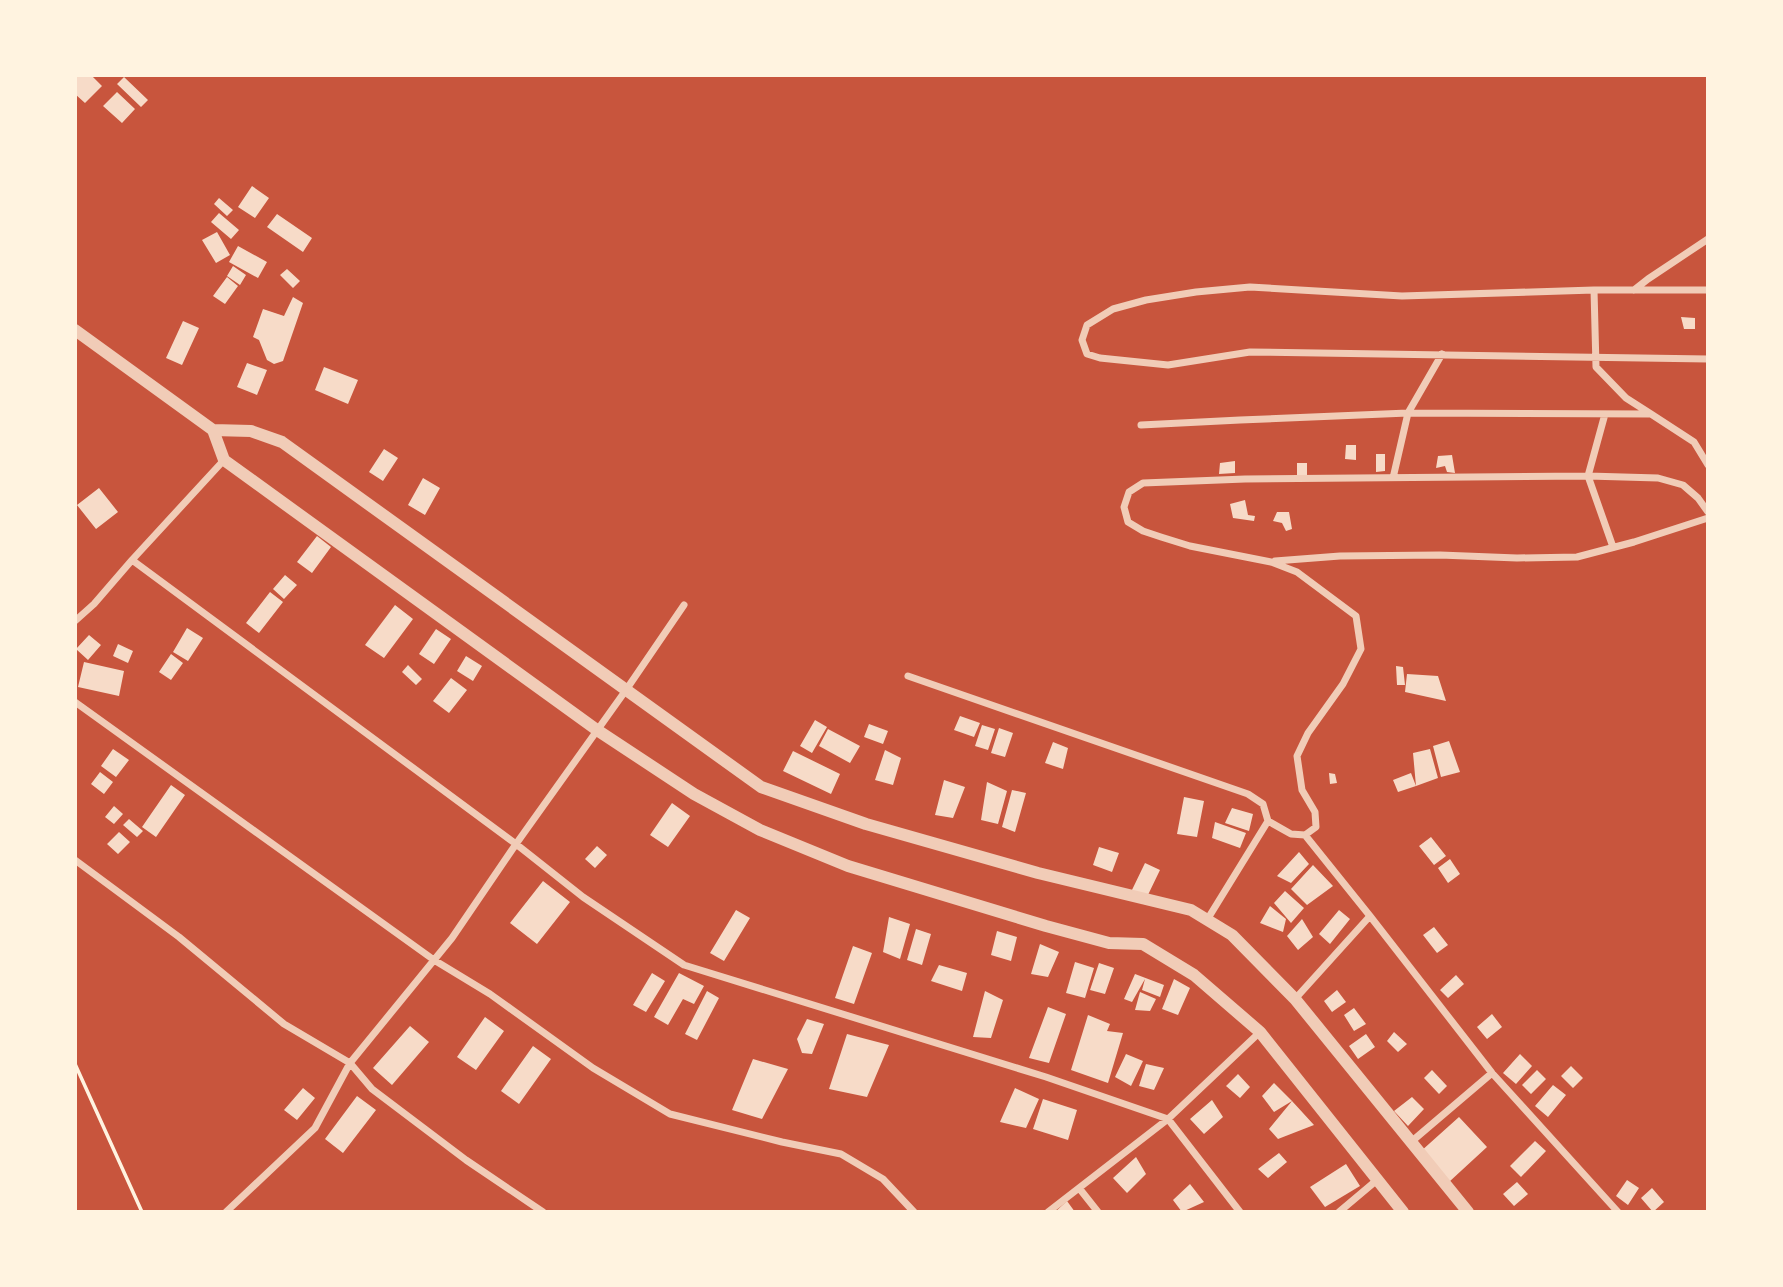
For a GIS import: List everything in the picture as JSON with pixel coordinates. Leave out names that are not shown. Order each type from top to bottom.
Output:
[{"type":"street","points":[[1634,290],[1708,239]]},
{"type":"street","points":[[1708,290],[1594,290],[1402,296],[1250,287],[1146,300],[1113,309],[1087,325],[1082,340],[1087,354],[1100,358],[1168,365],[1250,352],[1708,359]]},
{"type":"street","points":[[1594,290],[1596,367],[1626,398],[1694,442],[1708,465]]},
{"type":"street","points":[[75,330],[213,430],[224,460],[597,730],[694,794],[760,830],[848,866],[1109,943],[1143,944],[1194,975],[1260,1032],[1404,1212]]},
{"type":"street","points":[[1393,478],[1408,413],[1442,354]]},
{"type":"street","points":[[1141,425],[1408,413],[1651,414]]},
{"type":"street","points":[[1605,414],[1588,476],[1612,547]]},
{"type":"street","points":[[213,430],[251,431],[282,442],[761,787],[866,824],[1038,873],[1191,910],[1232,935],[1295,999],[1468,1212]]},
{"type":"street","points":[[75,621],[94,604],[224,460]]},
{"type":"street","points":[[908,676],[1248,794],[1263,804],[1268,821],[1291,834],[1305,835],[1316,827],[1315,812],[1302,790],[1297,755],[1308,733],[1343,684],[1361,649],[1356,616],[1297,572],[1271,562],[1190,546],[1143,531],[1128,522],[1125,507],[1129,492],[1143,483],[1245,479],[1588,476],[1658,478],[1683,485],[1698,498],[1708,512]]},
{"type":"street","points":[[1271,562],[1390,555],[1577,557],[1708,518]]},
{"type":"street","points":[[131,560],[516,844],[583,897],[684,965],[1046,1077],[1168,1119],[1240,1212]]},
{"type":"street","points":[[226,1212],[315,1128],[350,1063],[452,938],[684,605]]},
{"type":"street","points":[[75,702],[434,960],[490,994],[593,1068],[670,1114],[841,1154],[883,1179],[914,1212]]},
{"type":"street","points":[[1206,920],[1268,821]]},
{"type":"street","points":[[1305,835],[1492,1073],[1618,1212]]},
{"type":"street","points":[[75,860],[179,937],[284,1024],[350,1063],[372,1089],[466,1160],[544,1212]]},
{"type":"street","points":[[1295,999],[1370,916]]},
{"type":"street","points":[[1048,1212],[1168,1119],[1260,1032]]},
{"type":"street","points":[[1411,1142],[1492,1073]]},
{"type":"street","points":[[1339,1212],[1377,1180]]},
{"type":"street","points":[[1079,1188],[1098,1212]]},
{"type":"path","points":[[75,1064],[142,1212]]},
{"type":"building","points":[[75,75],[91,75],[102,86],[85,103],[75,94]]},
{"type":"building","points":[[124,77],[148,100],[141,107],[117,84]]},
{"type":"building","points":[[117,92],[135,109],[122,123],[103,106]]},
{"type":"building","points":[[252,186],[269,198],[255,218],[238,207]]},
{"type":"building","points":[[219,198],[233,210],[227,216],[214,204]]},
{"type":"building","points":[[219,213],[239,230],[231,239],[211,222]]},
{"type":"building","points":[[277,214],[312,238],[303,252],[267,227]]},
{"type":"building","points":[[217,232],[230,255],[216,263],[202,240]]},
{"type":"building","points":[[238,246],[267,262],[258,278],[229,262]]},
{"type":"building","points":[[233,266],[246,275],[240,285],[227,276]]},
{"type":"building","points":[[287,269],[300,281],[293,288],[280,275]]},
{"type":"building","points":[[227,277],[238,286],[225,304],[213,296]]},
{"type":"building","points":[[293,297],[303,303],[283,361],[274,364],[267,360],[259,340],[253,337],[263,309],[284,316]]},
{"type":"building","points":[[1681,317],[1695,318],[1695,329],[1684,329]]},
{"type":"building","points":[[183,321],[199,328],[182,365],[166,358]]},
{"type":"building","points":[[247,363],[267,370],[257,395],[237,387]]},
{"type":"building","points":[[324,367],[358,380],[348,404],[315,390]]},
{"type":"building","points":[[1346,445],[1356,445],[1356,460],[1345,459]]},
{"type":"building","points":[[384,449],[398,458],[383,481],[369,472]]},
{"type":"building","points":[[1376,454],[1385,454],[1385,471],[1376,472]]},
{"type":"building","points":[[1452,455],[1455,473],[1447,472],[1445,466],[1436,468],[1438,456]]},
{"type":"building","points":[[1235,461],[1235,473],[1219,474],[1220,463]]},
{"type":"building","points":[[1297,463],[1307,463],[1307,475],[1297,475]]},
{"type":"building","points":[[423,478],[440,488],[425,515],[408,505]]},
{"type":"building","points":[[99,488],[118,512],[96,529],[77,505]]},
{"type":"building","points":[[1245,500],[1248,515],[1255,516],[1254,521],[1233,518],[1230,504]]},
{"type":"building","points":[[1277,512],[1289,512],[1292,529],[1286,531],[1282,523],[1273,521]]},
{"type":"building","points":[[317,536],[331,547],[312,573],[297,562]]},
{"type":"building","points":[[285,575],[297,585],[284,599],[273,589]]},
{"type":"building","points":[[270,592],[283,602],[259,633],[246,623]]},
{"type":"building","points":[[395,605],[413,619],[384,658],[365,645]]},
{"type":"building","points":[[187,628],[203,638],[188,661],[173,652]]},
{"type":"building","points":[[436,629],[451,639],[434,664],[419,654]]},
{"type":"building","points":[[89,635],[101,645],[88,660],[76,649]]},
{"type":"building","points":[[118,644],[133,651],[128,663],[113,656]]},
{"type":"building","points":[[171,654],[183,663],[171,680],[159,672]]},
{"type":"building","points":[[466,656],[482,666],[473,681],[457,671]]},
{"type":"building","points":[[84,662],[124,671],[119,696],[78,687]]},
{"type":"building","points":[[408,665],[422,679],[416,685],[402,672]]},
{"type":"building","points":[[1396,666],[1403,667],[1405,685],[1397,685]]},
{"type":"building","points":[[1407,674],[1438,676],[1446,701],[1405,692]]},
{"type":"building","points":[[451,678],[467,690],[449,713],[433,701]]},
{"type":"building","points":[[960,716],[980,723],[974,737],[954,730]]},
{"type":"building","points":[[815,720],[827,727],[812,753],[800,746]]},
{"type":"building","points":[[869,724],[888,731],[883,744],[864,737]]},
{"type":"building","points":[[982,725],[995,729],[988,750],[975,746]]},
{"type":"building","points":[[999,728],[1013,733],[1005,757],[991,753]]},
{"type":"building","points":[[828,729],[860,746],[850,763],[819,746]]},
{"type":"building","points":[[1449,741],[1460,772],[1441,777],[1433,746]]},
{"type":"building","points":[[1053,742],[1068,748],[1063,769],[1045,763]]},
{"type":"building","points":[[113,749],[129,760],[116,777],[101,766]]},
{"type":"building","points":[[1430,749],[1438,778],[1416,786],[1413,753]]},
{"type":"building","points":[[885,750],[901,758],[893,785],[875,780]]},
{"type":"building","points":[[793,751],[840,774],[831,794],[783,771]]},
{"type":"building","points":[[100,772],[113,782],[104,794],[91,784]]},
{"type":"building","points":[[1329,773],[1335,774],[1337,783],[1330,784]]},
{"type":"building","points":[[1411,773],[1416,786],[1398,792],[1393,780]]},
{"type":"building","points":[[944,780],[965,787],[953,818],[935,815]]},
{"type":"building","points":[[987,782],[1007,791],[998,824],[981,820]]},
{"type":"building","points":[[171,785],[185,795],[156,837],[142,827]]},
{"type":"building","points":[[1012,790],[1026,793],[1015,832],[1002,827]]},
{"type":"building","points":[[1184,797],[1204,801],[1197,837],[1177,834]]},
{"type":"building","points":[[672,803],[690,816],[668,847],[650,835]]},
{"type":"building","points":[[114,806],[123,814],[114,824],[105,817]]},
{"type":"building","points":[[1232,808],[1253,814],[1249,831],[1225,823]]},
{"type":"building","points":[[129,819],[143,831],[137,837],[123,825]]},
{"type":"building","points":[[1215,822],[1246,833],[1240,848],[1212,838]]},
{"type":"building","points":[[119,832],[130,842],[118,854],[107,844]]},
{"type":"building","points":[[1431,837],[1446,856],[1434,865],[1419,846]]},
{"type":"building","points":[[597,846],[607,855],[595,868],[585,859]]},
{"type":"building","points":[[1099,847],[1119,853],[1112,872],[1093,865]]},
{"type":"building","points":[[1299,852],[1309,864],[1291,883],[1277,876]]},
{"type":"building","points":[[1450,859],[1460,874],[1448,883],[1438,868]]},
{"type":"building","points":[[1145,863],[1160,870],[1146,899],[1131,892]]},
{"type":"building","points":[[1313,865],[1333,886],[1307,905],[1291,889]]},
{"type":"building","points":[[543,881],[570,902],[537,944],[510,923]]},
{"type":"building","points":[[1285,891],[1304,908],[1291,923],[1274,903]]},
{"type":"building","points":[[1270,906],[1286,919],[1283,932],[1260,923]]},
{"type":"building","points":[[736,910],[750,918],[724,961],[710,953]]},
{"type":"building","points":[[1339,910],[1350,919],[1330,944],[1319,934]]},
{"type":"building","points":[[889,917],[910,924],[900,959],[883,952]]},
{"type":"building","points":[[1302,919],[1313,937],[1298,950],[1287,936]]},
{"type":"building","points":[[1434,927],[1448,945],[1437,953],[1423,935]]},
{"type":"building","points":[[916,929],[931,934],[922,965],[907,960]]},
{"type":"building","points":[[997,931],[1017,937],[1011,961],[991,955]]},
{"type":"building","points":[[1040,944],[1059,952],[1048,977],[1031,974]]},
{"type":"building","points":[[853,946],[872,953],[854,1004],[835,998]]},
{"type":"building","points":[[1075,962],[1094,968],[1085,998],[1066,993]]},
{"type":"building","points":[[1099,963],[1114,968],[1105,994],[1090,990]]},
{"type":"building","points":[[939,965],[967,973],[962,991],[931,981]]},
{"type":"building","points":[[652,973],[665,981],[646,1012],[633,1005]]},
{"type":"building","points":[[679,973],[704,986],[694,1004],[683,999],[668,1025],[654,1017]]},
{"type":"building","points":[[1135,974],[1164,985],[1160,997],[1142,990],[1145,979],[1132,1002],[1124,999]]},
{"type":"building","points":[[1456,975],[1464,984],[1448,998],[1440,990]]},
{"type":"building","points":[[1174,979],[1190,988],[1178,1015],[1162,1009]]},
{"type":"building","points":[[1337,990],[1346,1002],[1332,1012],[1324,1001]]},
{"type":"building","points":[[707,991],[719,998],[697,1040],[685,1034]]},
{"type":"building","points":[[985,991],[1003,1000],[991,1038],[973,1037]]},
{"type":"building","points":[[1140,992],[1156,999],[1150,1011],[1135,1010]]},
{"type":"building","points":[[1048,1007],[1066,1014],[1049,1063],[1029,1058]]},
{"type":"building","points":[[1354,1008],[1366,1024],[1354,1031],[1344,1015]]},
{"type":"building","points":[[1492,1014],[1502,1027],[1487,1039],[1477,1027]]},
{"type":"building","points":[[1088,1015],[1110,1024],[1107,1031],[1123,1033],[1108,1083],[1071,1070]]},
{"type":"building","points":[[485,1017],[504,1031],[476,1070],[457,1057]]},
{"type":"building","points":[[807,1019],[824,1024],[812,1054],[802,1053],[797,1039]]},
{"type":"building","points":[[410,1026],[429,1042],[392,1085],[373,1068]]},
{"type":"building","points":[[1394,1032],[1407,1044],[1398,1052],[1387,1041]]},
{"type":"building","points":[[847,1034],[889,1045],[867,1097],[829,1089]]},
{"type":"building","points":[[1366,1034],[1375,1047],[1358,1059],[1349,1046]]},
{"type":"building","points":[[533,1046],[551,1059],[519,1104],[501,1091]]},
{"type":"building","points":[[1126,1054],[1143,1061],[1131,1086],[1115,1077]]},
{"type":"building","points":[[1520,1054],[1532,1066],[1516,1084],[1503,1073]]},
{"type":"building","points":[[753,1059],[788,1069],[762,1119],[732,1110]]},
{"type":"building","points":[[1146,1064],[1164,1068],[1154,1090],[1139,1086]]},
{"type":"building","points":[[1571,1066],[1583,1078],[1573,1088],[1561,1076]]},
{"type":"building","points":[[1432,1070],[1447,1086],[1439,1094],[1424,1078]]},
{"type":"building","points":[[1537,1070],[1546,1079],[1531,1094],[1522,1085]]},
{"type":"building","points":[[1238,1074],[1250,1087],[1240,1098],[1226,1086]]},
{"type":"building","points":[[1274,1083],[1292,1101],[1274,1112],[1262,1096]]},
{"type":"building","points":[[1553,1085],[1566,1095],[1548,1117],[1535,1106]]},
{"type":"building","points":[[303,1088],[315,1098],[297,1120],[284,1110]]},
{"type":"building","points":[[1015,1088],[1039,1099],[1026,1128],[1000,1122]]},
{"type":"building","points":[[357,1096],[376,1110],[343,1153],[325,1139]]},
{"type":"building","points":[[1412,1097],[1424,1109],[1408,1126],[1394,1111]]},
{"type":"building","points":[[1043,1099],[1077,1110],[1068,1140],[1033,1129]]},
{"type":"building","points":[[1212,1100],[1223,1117],[1204,1134],[1190,1119]]},
{"type":"building","points":[[1292,1101],[1314,1125],[1278,1139],[1269,1129]]},
{"type":"building","points":[[1459,1117],[1487,1147],[1449,1182],[1420,1152]]},
{"type":"building","points":[[1535,1141],[1546,1151],[1521,1177],[1510,1166]]},
{"type":"building","points":[[1279,1153],[1287,1162],[1268,1178],[1258,1169]]},
{"type":"building","points":[[1136,1157],[1146,1174],[1127,1193],[1113,1178]]},
{"type":"building","points":[[1346,1164],[1360,1186],[1325,1207],[1310,1187]]},
{"type":"building","points":[[1627,1180],[1639,1188],[1628,1205],[1616,1196]]},
{"type":"building","points":[[1517,1182],[1528,1194],[1514,1206],[1503,1194]]},
{"type":"building","points":[[1190,1184],[1204,1202],[1182,1212],[1173,1200]]},
{"type":"building","points":[[1652,1188],[1664,1202],[1653,1212],[1641,1198]]},
{"type":"building","points":[[1067,1201],[1075,1212],[1055,1212]]}]
